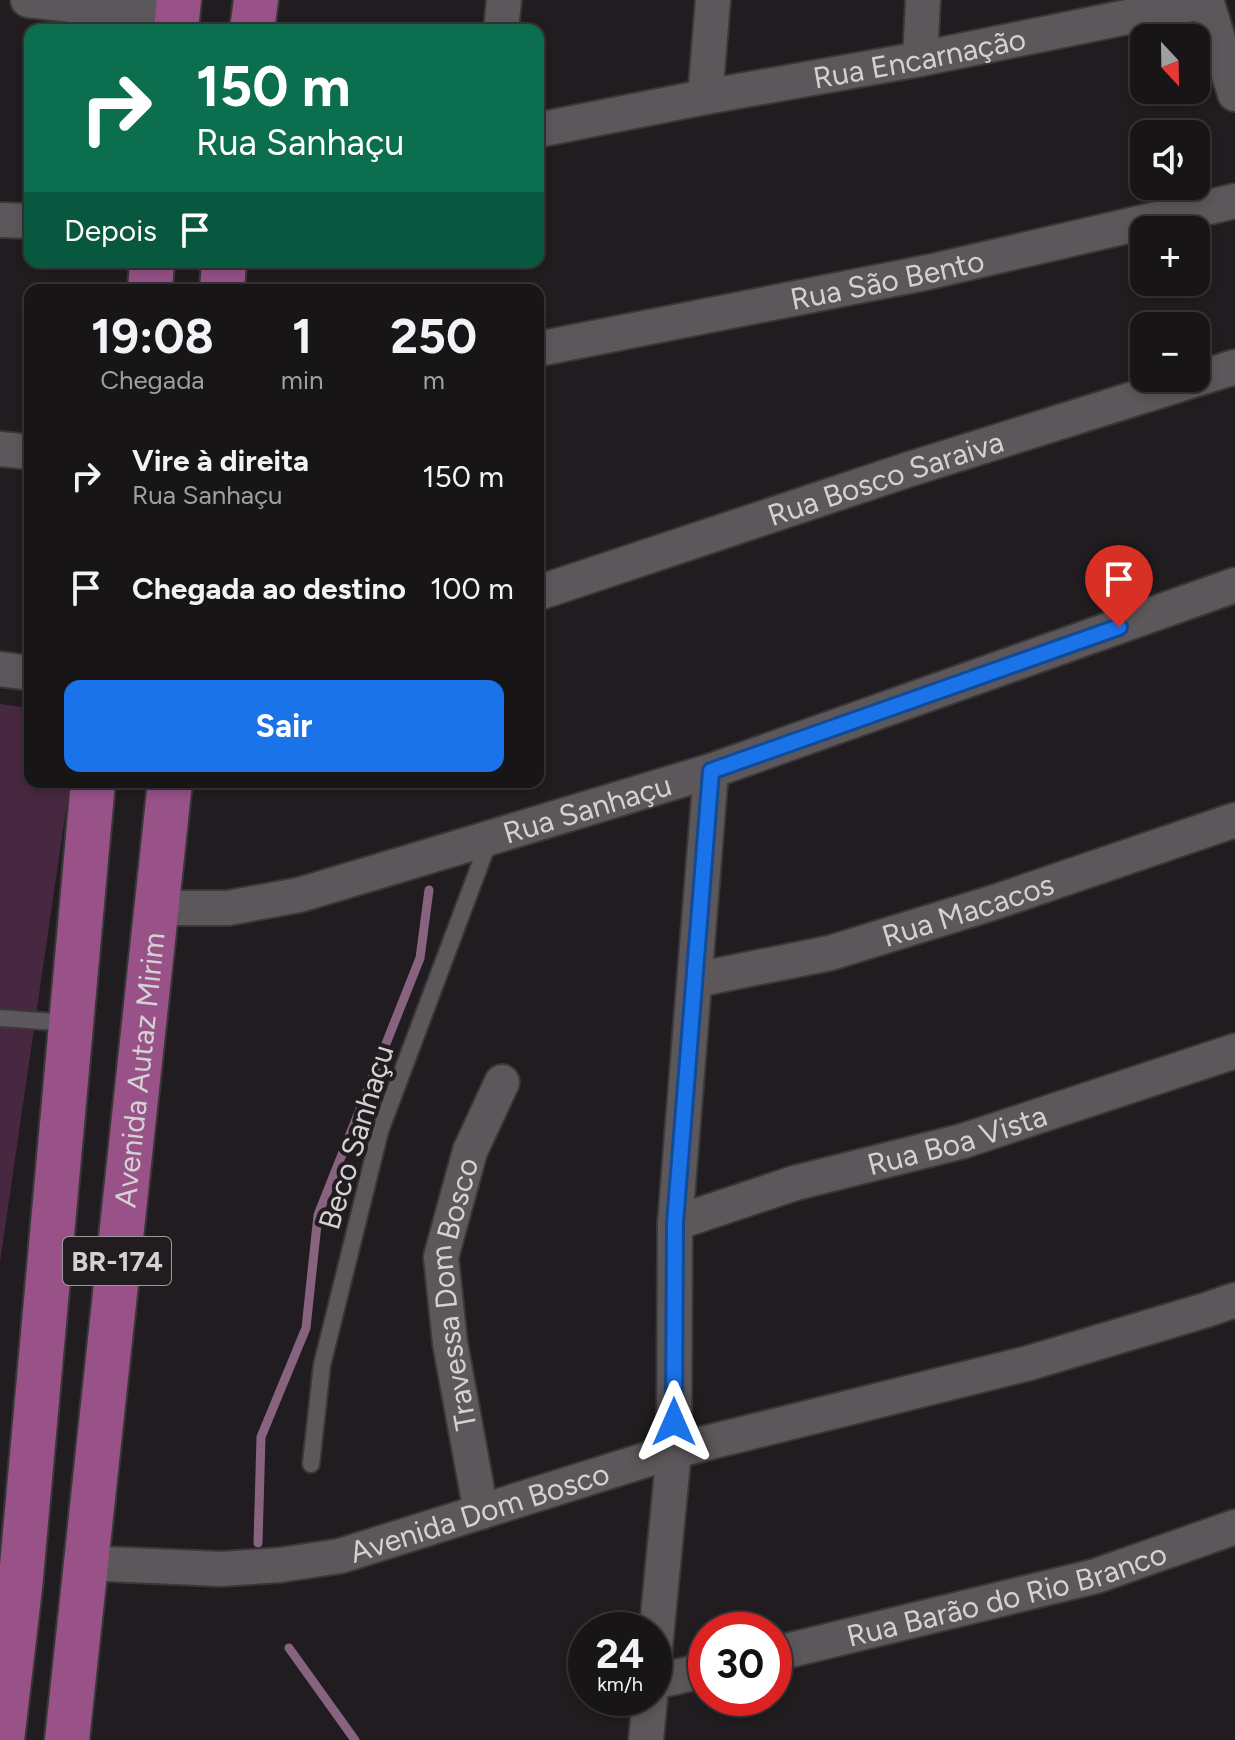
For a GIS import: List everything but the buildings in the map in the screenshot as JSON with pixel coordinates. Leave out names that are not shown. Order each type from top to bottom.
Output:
[{"type":"main road","points":[[253,24],[256,0]]},
{"type":"main road","name":"BR-174","points":[[2,1740],[10,1587],[71,1024],[92,788]]},
{"type":"main road","name":"Avenida Autaz Mirim","points":[[67,1740],[169,788]]},
{"type":"street","points":[[28,0],[178,16]]},
{"type":"street","points":[[502,24],[504,0]]},
{"type":"street","points":[[705,97],[713,0]]},
{"type":"street","points":[[920,59],[923,0]]},
{"type":"street","name":"Rua Encarnação","points":[[544,129],[920,59],[1206,1],[1235,94]]},
{"type":"street","name":"Rua São Bento","points":[[544,348],[929,272],[1235,201]]},
{"type":"street","points":[[0,220],[24,221]]},
{"type":"street","name":"Rua Bosco Saraiva","points":[[544,591],[910,469],[1235,367]]},
{"type":"street","points":[[0,449],[24,451]]},
{"type":"street","name":"Rua Sanhaçu","points":[[155,908],[228,908],[299,895],[711,771],[1235,585]]},
{"type":"street","points":[[0,669],[24,672]]},
{"type":"street","points":[[658,1612],[674,1451],[675,1223],[711,771]]},
{"type":"street","name":"Rua Macacos","points":[[695,980],[830,953],[992,903],[1235,820]]},
{"type":"street","name":"Rua Boa Vista","points":[[675,1223],[795,1183],[963,1141],[1235,1051]]},
{"type":"street","name":"Travessa Dom Bosco","points":[[481,1512],[450,1343],[441,1257],[470,1151],[502,1082]]},
{"type":"street","name":"Avenida Dom Bosco","points":[[85,1563],[221,1569],[280,1565],[340,1556],[674,1451],[1029,1363],[1235,1300]]},
{"type":"street","name":"Rua Barão do Rio Branco","points":[[792,1650],[1096,1576],[1235,1527]]},
{"type":"street","points":[[646,1740],[648,1716]]},
{"type":"lane","name":"Beco Sanhaçu","points":[[311,1464],[322,1365],[380,1131],[491,837]]},
{"type":"lane","points":[[0,1018],[71,1024]]},
{"type":"shaded area","points":[[0,704],[24,707],[24,788],[69,788],[0,1262]]},
{"type":"waterway","points":[[258,1543],[261,1437],[306,1328],[318,1215],[420,958],[429,890]]},
{"type":"waterway","points":[[289,1648],[355,1740]]},
{"type":"route","points":[[674,1422],[675,1223],[711,771],[1119,627]]}]
